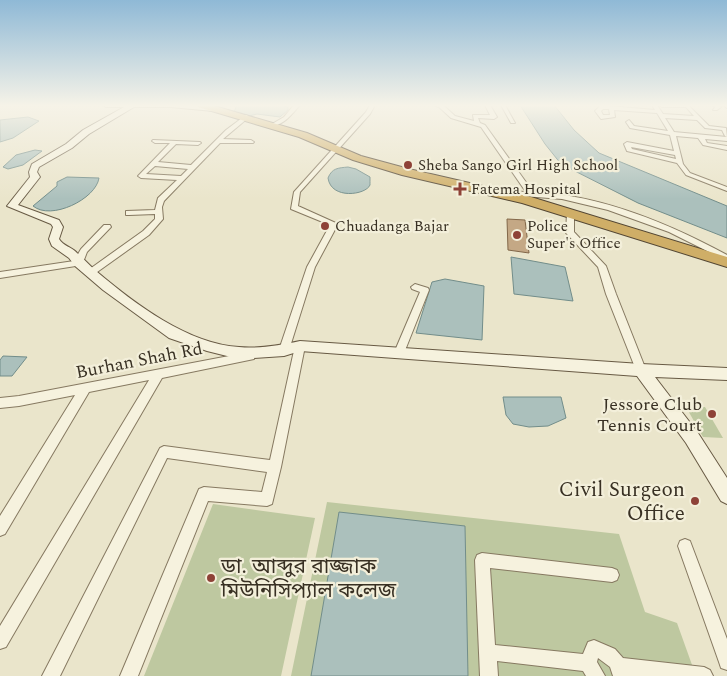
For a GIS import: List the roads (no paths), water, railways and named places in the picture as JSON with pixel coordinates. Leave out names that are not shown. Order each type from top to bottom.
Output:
[{"type":"highway","points":[[309,137],[357,158],[406,172],[526,200],[727,262]]},
{"type":"street","points":[[80,137],[35,166],[33,172],[35,177],[12,206],[55,222],[58,227],[54,239],[56,244],[73,255],[78,262],[107,287],[174,334],[208,346],[239,353],[284,350],[300,346],[641,370],[727,374]]},
{"type":"street","points":[[90,273],[146,233],[159,219],[158,207],[161,200],[224,137]]},
{"type":"street","points":[[284,350],[311,267],[334,224],[294,207],[294,199],[297,192],[347,137]]},
{"type":"street","points":[[491,137],[531,194]]},
{"type":"street","points":[[674,137],[680,162],[688,174],[727,189]]},
{"type":"street","points":[[702,137],[705,144],[727,148]]},
{"type":"street","points":[[155,141],[198,143]]},
{"type":"street","points":[[219,141],[251,142]]},
{"type":"street","points":[[174,142],[141,176],[181,178]]},
{"type":"street","points":[[678,154],[628,144],[629,150],[680,162]]},
{"type":"street","points":[[154,164],[193,167]]},
{"type":"street","points":[[496,193],[571,198],[642,220],[727,258]]},
{"type":"street","points":[[129,213],[159,212]]},
{"type":"street","points":[[570,215],[570,234],[602,266],[641,370],[692,438],[727,495]]},
{"type":"street","points":[[78,262],[84,251],[108,227]]},
{"type":"street","points":[[0,275],[78,262]]},
{"type":"street","points":[[399,353],[425,290],[416,287]]},
{"type":"street","points":[[130,676],[204,494],[266,499],[275,466],[300,346]]},
{"type":"street","name":"Burhan Shah Rd","points":[[0,402],[19,401],[284,350]]},
{"type":"street","points":[[0,641],[159,373]]},
{"type":"street","points":[[0,529],[86,387]]},
{"type":"street","points":[[51,676],[164,452],[275,466]]},
{"type":"street","points":[[685,546],[727,662]]},
{"type":"street","points":[[489,676],[482,560],[612,575]]},
{"type":"street","points":[[487,652],[592,669],[594,648],[608,652],[621,671],[704,676]]},
{"type":"place","name":"Sheba Sango Girl High School","points":[[408,165]]},
{"type":"place","name":"Fatema Hospital","points":[[460,189]]},
{"type":"place","name":"Chuadanga Bajar","points":[[325,226]]},
{"type":"place","name":"Police Super's Office","points":[[517,235]]},
{"type":"place","name":"Jessore Club Tennis Court","points":[[712,414]]},
{"type":"place","name":"Civil Surgeon Office","points":[[695,501]]},
{"type":"place","name":"ডা. আব্দুর রাজ্জাক মিউনিসিপ্যাল কলেজ","points":[[211,578]]}]
